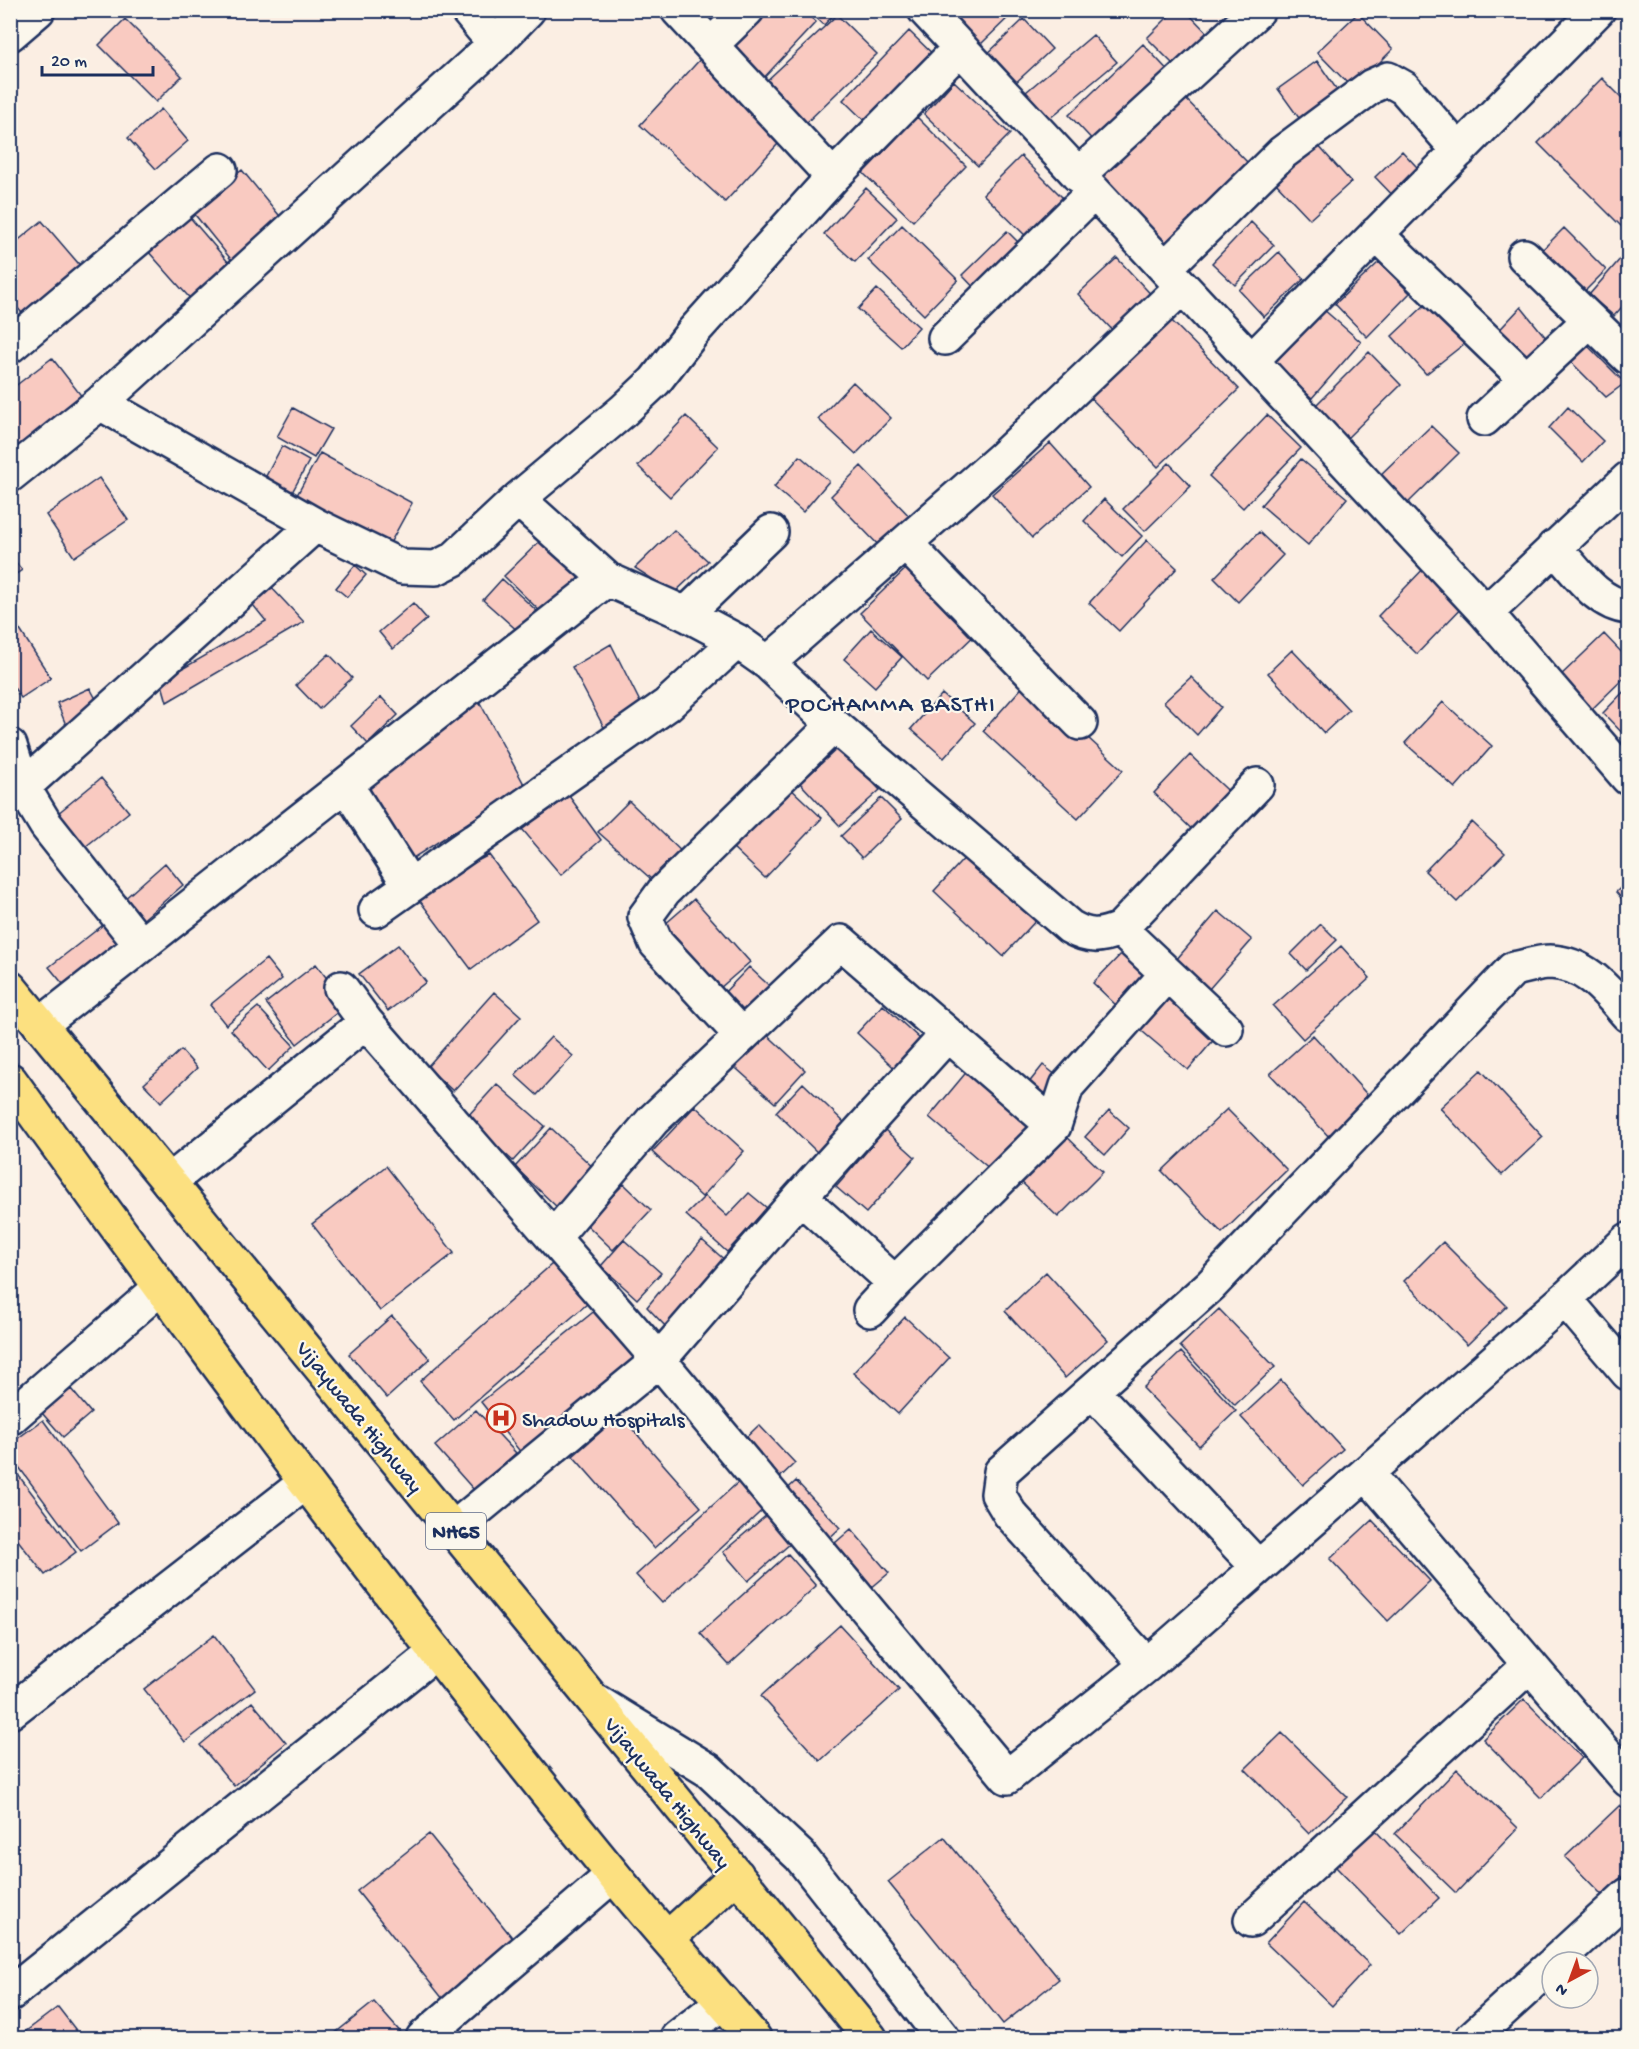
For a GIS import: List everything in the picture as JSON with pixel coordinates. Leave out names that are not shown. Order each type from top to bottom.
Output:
[{"type":"highway","name":"Vijaywada Highway","points":[[10,988],[870,2038]]},
{"type":"highway","points":[[10,1080],[305,1484],[613,1875],[754,2038]]},
{"type":"highway","points":[[668,1938],[737,1875]]},
{"type":"street","points":[[11,33],[38,10]]},
{"type":"street","points":[[467,10],[495,44]]},
{"type":"street","points":[[13,468],[100,404],[495,44],[528,10]]},
{"type":"street","points":[[678,10],[833,177]]},
{"type":"street","points":[[711,45],[747,10]]},
{"type":"street","points":[[925,10],[1486,613],[1629,778]]},
{"type":"street","points":[[945,338],[1086,183],[1258,10]]},
{"type":"street","points":[[1252,360],[1598,10]]},
{"type":"street","points":[[100,404],[315,525],[402,567],[436,568],[454,559],[518,499],[655,381],[693,332],[833,177],[959,49]]},
{"type":"street","points":[[768,663],[1002,458],[1174,277],[1282,153],[1372,86],[1388,79],[1404,88],[1459,151]]},
{"type":"street","points":[[10,346],[220,170]]},
{"type":"street","points":[[1376,234],[1525,378]]},
{"type":"street","points":[[1524,256],[1629,357]]},
{"type":"street","points":[[1484,419],[1525,378],[1590,320]]},
{"type":"street","points":[[1486,613],[1629,479]]},
{"type":"street","points":[[518,499],[607,579],[686,614],[737,641],[768,663],[834,724],[1070,927],[1085,935],[1101,937],[1120,929],[1257,785]]},
{"type":"street","points":[[23,787],[315,525]]},
{"type":"street","points":[[686,614],[771,532]]},
{"type":"street","points":[[905,543],[1080,723]]},
{"type":"street","points":[[1554,547],[1594,591],[1604,599],[1629,607]]},
{"type":"street","points":[[40,1025],[607,579]]},
{"type":"street","points":[[376,910],[668,705],[737,641]]},
{"type":"street","points":[[742,1036],[656,942],[645,917],[664,891],[834,724]]},
{"type":"street","points":[[10,746],[23,787],[46,825],[141,945]]},
{"type":"street","points":[[346,785],[410,886]]},
{"type":"street","points":[[1120,929],[1226,1029]]},
{"type":"street","points":[[553,1238],[653,1120],[841,942],[1054,1126]]},
{"type":"street","points":[[1147,1665],[1010,1514],[998,1494],[1001,1472],[1211,1285],[1513,969],[1550,962],[1582,969],[1601,985],[1629,1015]]},
{"type":"street","points":[[870,1310],[1054,1126],[1067,1086],[1167,974]]},
{"type":"street","points":[[340,988],[366,1022],[659,1360],[1007,1778],[1147,1665],[1565,1299],[1629,1240]]},
{"type":"street","points":[[169,1182],[366,1022]]},
{"type":"street","points":[[453,1529],[659,1360],[800,1197],[947,1035]]},
{"type":"street","points":[[800,1197],[896,1283]]},
{"type":"street","points":[[10,1418],[160,1288]]},
{"type":"street","points":[[1565,1299],[1629,1372]]},
{"type":"street","points":[[1092,1391],[1258,1568]]},
{"type":"street","points":[[1365,1473],[1629,1780]]},
{"type":"street","points":[[10,1712],[305,1484]]},
{"type":"street","points":[[10,1994],[436,1652]]},
{"type":"street","points":[[1251,1920],[1530,1665]]},
{"type":"street","points":[[592,1699],[708,1770],[800,1856],[943,2038]]},
{"type":"street","points":[[423,2038],[613,1875]]},
{"type":"street","points":[[1569,1950],[1629,1895]]},
{"type":"street","points":[[1472,2038],[1540,1977]]},
{"type":"street","points":[[677,2038],[723,2002]]},
{"type":"building","points":[[689,10],[733,10],[711,32]]},
{"type":"building","points":[[765,10],[802,10],[816,22],[760,82],[726,47]]},
{"type":"building","points":[[808,10],[838,10],[824,25]]},
{"type":"building","points":[[960,10],[1016,10],[981,44],[954,17]]},
{"type":"building","points":[[1175,10],[1185,10],[1214,40],[1182,73],[1147,38]]},
{"type":"building","points":[[1358,13],[1393,49],[1353,89],[1317,52]]},
{"type":"building","points":[[837,15],[877,54],[803,126],[762,85]]},
{"type":"building","points":[[125,19],[182,76],[156,102],[99,45]]},
{"type":"building","points":[[1024,19],[1052,49],[1012,86],[984,57]]},
{"type":"building","points":[[909,31],[942,63],[875,131],[843,100]]},
{"type":"building","points":[[1093,35],[1117,62],[1049,119],[1026,92]]},
{"type":"building","points":[[1143,44],[1175,78],[1100,148],[1069,115]]},
{"type":"building","points":[[704,55],[788,133],[725,202],[640,125]]},
{"type":"building","points":[[1317,61],[1342,97],[1304,125],[1278,89]]},
{"type":"building","points":[[1602,78],[1628,104],[1628,233],[1538,143]]},
{"type":"building","points":[[954,81],[1010,134],[978,166],[924,114]]},
{"type":"building","points":[[1178,91],[1249,164],[1160,251],[1089,179]]},
{"type":"building","points":[[161,109],[188,141],[156,169],[128,138]]},
{"type":"building","points":[[917,117],[966,166],[913,221],[863,173]]},
{"type":"building","points":[[1316,143],[1351,182],[1310,219],[1274,181]]},
{"type":"building","points":[[1402,151],[1429,180],[1403,206],[1375,177]]},
{"type":"building","points":[[1021,156],[1071,206],[1034,244],[983,194]]},
{"type":"building","points":[[242,170],[288,226],[238,268],[192,211]]},
{"type":"building","points":[[866,188],[897,218],[855,262],[824,234]]},
{"type":"building","points":[[188,215],[235,270],[195,304],[147,250]]},
{"type":"building","points":[[42,221],[84,270],[27,319],[10,299],[10,247]]},
{"type":"building","points":[[1251,222],[1274,245],[1235,285],[1212,263]]},
{"type":"building","points":[[902,225],[958,280],[924,315],[868,260]]},
{"type":"building","points":[[1564,228],[1606,270],[1578,298],[1536,256]]},
{"type":"building","points":[[1007,231],[1026,250],[981,295],[962,275]]},
{"type":"building","points":[[1628,250],[1628,300],[1614,316],[1589,295]]},
{"type":"building","points":[[1279,252],[1304,279],[1264,317],[1239,290]]},
{"type":"building","points":[[1117,258],[1158,302],[1120,338],[1078,294]]},
{"type":"building","points":[[1379,262],[1410,293],[1367,337],[1335,304]]},
{"type":"building","points":[[877,289],[919,327],[901,347],[858,309]]},
{"type":"building","points":[[1425,305],[1464,344],[1426,374],[1392,336]]},
{"type":"building","points":[[10,307],[24,324],[10,335]]},
{"type":"building","points":[[1521,307],[1551,344],[1522,369],[1491,339]]},
{"type":"building","points":[[1323,309],[1361,342],[1312,398],[1274,364]]},
{"type":"building","points":[[1164,313],[1239,389],[1158,467],[1084,391]]},
{"type":"building","points":[[1587,345],[1625,383],[1606,397],[1569,360]]},
{"type":"building","points":[[1369,352],[1401,385],[1345,440],[1313,408]]},
{"type":"building","points":[[52,358],[90,407],[27,456],[10,435],[10,390]]},
{"type":"building","points":[[853,382],[891,418],[856,454],[818,419]]},
{"type":"building","points":[[1568,407],[1603,441],[1583,462],[1549,428]]},
{"type":"building","points":[[293,408],[331,429],[314,458],[277,437]]},
{"type":"building","points":[[1267,415],[1301,448],[1243,508],[1209,476]]},
{"type":"building","points":[[686,416],[718,447],[670,497],[638,466]]},
{"type":"building","points":[[1431,426],[1459,453],[1406,505],[1378,477]]},
{"type":"building","points":[[1050,443],[1089,487],[1032,538],[992,494]]},
{"type":"building","points":[[282,446],[309,461],[284,507],[257,493]]},
{"type":"building","points":[[320,453],[412,503],[383,556],[291,506]]},
{"type":"building","points":[[800,456],[829,481],[803,512],[774,487]]},
{"type":"building","points":[[1301,459],[1347,498],[1308,545],[1261,505]]},
{"type":"building","points":[[1169,463],[1191,486],[1145,531],[1123,509]]},
{"type":"building","points":[[861,466],[917,524],[886,553],[831,496]]},
{"type":"building","points":[[99,478],[128,520],[74,557],[46,515]]},
{"type":"building","points":[[1104,499],[1142,536],[1122,557],[1084,521]]},
{"type":"building","points":[[674,530],[708,561],[674,593],[635,568]]},
{"type":"building","points":[[1259,532],[1283,555],[1238,602],[1214,578]]},
{"type":"building","points":[[543,538],[586,582],[548,619],[504,576]]},
{"type":"building","points":[[1147,540],[1177,568],[1119,631],[1089,603]]},
{"type":"building","points":[[10,555],[22,570],[10,578]]},
{"type":"building","points":[[916,559],[983,627],[927,681],[860,613]]},
{"type":"building","points":[[1429,563],[1468,601],[1417,654],[1378,616]]},
{"type":"building","points":[[355,565],[366,575],[347,597],[336,588]]},
{"type":"building","points":[[502,579],[539,613],[520,633],[483,600]]},
{"type":"building","points":[[270,586],[304,622],[167,702],[161,681],[266,621],[249,600]]},
{"type":"building","points":[[413,603],[427,619],[393,649],[379,632]]},
{"type":"building","points":[[18,627],[51,678],[21,698],[10,682],[10,632]]},
{"type":"building","points":[[871,629],[902,657],[875,687],[844,659]]},
{"type":"building","points":[[1604,634],[1628,659],[1628,674],[1590,711],[1558,678]]},
{"type":"building","points":[[611,644],[644,710],[608,735],[572,667]]},
{"type":"building","points":[[1292,650],[1349,710],[1324,733],[1268,673]]},
{"type":"building","points":[[329,654],[352,678],[319,709],[296,685]]},
{"type":"building","points":[[1191,677],[1221,707],[1197,735],[1164,702]]},
{"type":"building","points":[[1027,682],[1123,770],[1078,819],[983,731]]},
{"type":"building","points":[[1628,687],[1628,739],[1603,713]]},
{"type":"building","points":[[90,688],[102,710],[66,725],[57,703]]},
{"type":"building","points":[[942,694],[975,723],[944,758],[911,729]]},
{"type":"building","points":[[381,697],[398,715],[368,744],[351,726]]},
{"type":"building","points":[[479,701],[525,786],[410,860],[365,780]]},
{"type":"building","points":[[1443,702],[1492,746],[1455,788],[1405,743]]},
{"type":"building","points":[[839,747],[880,790],[840,826],[800,783]]},
{"type":"building","points":[[1190,755],[1239,801],[1202,839],[1154,793]]},
{"type":"building","points":[[101,778],[129,812],[80,851],[52,818]]},
{"type":"building","points":[[788,786],[822,818],[765,878],[731,846]]},
{"type":"building","points":[[569,796],[601,840],[561,875],[522,829]]},
{"type":"building","points":[[881,798],[902,819],[862,858],[841,836]]},
{"type":"building","points":[[629,801],[686,856],[659,886],[598,832]]},
{"type":"building","points":[[1472,822],[1505,853],[1457,902],[1425,871]]},
{"type":"building","points":[[971,851],[1041,915],[1003,956],[934,891]]},
{"type":"building","points":[[489,855],[537,920],[471,969],[414,893]]},
{"type":"building","points":[[165,863],[183,885],[140,922],[122,901]]},
{"type":"building","points":[[1628,881],[1628,906],[1616,892]]},
{"type":"building","points":[[694,899],[750,962],[720,988],[664,925]]},
{"type":"building","points":[[1218,911],[1252,940],[1209,989],[1176,960]]},
{"type":"building","points":[[112,918],[126,936],[63,984],[49,967]]},
{"type":"building","points":[[1321,924],[1337,940],[1306,970],[1291,954]]},
{"type":"building","points":[[398,945],[426,982],[388,1011],[359,974]]},
{"type":"building","points":[[1341,946],[1370,978],[1303,1039],[1273,1006]]},
{"type":"building","points":[[1122,953],[1149,978],[1119,1008],[1093,983]]},
{"type":"building","points":[[266,959],[282,979],[226,1025],[210,1005]]},
{"type":"building","points":[[316,964],[347,1005],[297,1044],[266,1003]]},
{"type":"building","points":[[749,967],[778,994],[749,1025],[720,997]]},
{"type":"building","points":[[494,992],[521,1016],[453,1091],[427,1067]]},
{"type":"building","points":[[1166,993],[1217,1036],[1188,1070],[1137,1027]]},
{"type":"building","points":[[883,1005],[932,1050],[905,1078],[857,1033]]},
{"type":"building","points":[[258,1007],[294,1046],[268,1071],[231,1030]]},
{"type":"building","points":[[759,1027],[805,1070],[775,1103],[728,1061]]},
{"type":"building","points":[[1313,1035],[1373,1101],[1331,1139],[1270,1074]]},
{"type":"building","points":[[551,1037],[573,1056],[537,1095],[515,1075]]},
{"type":"building","points":[[181,1050],[197,1068],[161,1102],[144,1084]]},
{"type":"building","points":[[1043,1065],[1061,1079],[1041,1103],[1024,1089]]},
{"type":"building","points":[[969,1069],[1031,1123],[991,1170],[929,1117]]},
{"type":"building","points":[[1481,1070],[1543,1137],[1502,1175],[1440,1108]]},
{"type":"building","points":[[803,1083],[849,1127],[821,1156],[776,1112]]},
{"type":"building","points":[[497,1084],[545,1126],[513,1161],[466,1118]]},
{"type":"building","points":[[695,1106],[744,1151],[702,1197],[652,1152]]},
{"type":"building","points":[[1227,1109],[1287,1170],[1222,1233],[1162,1171]]},
{"type":"building","points":[[1109,1110],[1129,1128],[1105,1155],[1085,1137]]},
{"type":"building","points":[[551,1128],[597,1171],[560,1210],[515,1167]]},
{"type":"building","points":[[885,1130],[915,1157],[866,1213],[836,1187]]},
{"type":"building","points":[[1061,1131],[1103,1172],[1058,1217],[1016,1177]]},
{"type":"building","points":[[386,1166],[454,1253],[380,1311],[312,1224]]},
{"type":"building","points":[[624,1184],[651,1210],[613,1250],[585,1223]]},
{"type":"building","points":[[749,1193],[767,1208],[727,1252],[686,1215],[705,1196],[727,1216]]},
{"type":"building","points":[[624,1240],[661,1273],[637,1299],[601,1266]]},
{"type":"building","points":[[702,1240],[727,1262],[670,1331],[647,1307]]},
{"type":"building","points":[[1443,1242],[1507,1306],[1467,1345],[1404,1281]]},
{"type":"building","points":[[552,1264],[587,1304],[454,1420],[420,1381]]},
{"type":"building","points":[[1046,1272],[1108,1340],[1065,1378],[1005,1311]]},
{"type":"building","points":[[597,1309],[638,1360],[522,1454],[481,1402]]},
{"type":"building","points":[[1219,1309],[1275,1367],[1235,1405],[1180,1346]]},
{"type":"building","points":[[392,1316],[430,1359],[387,1398],[349,1354]]},
{"type":"building","points":[[905,1317],[949,1358],[898,1414],[853,1373]]},
{"type":"building","points":[[1181,1352],[1236,1411],[1199,1446],[1143,1388]]},
{"type":"building","points":[[1281,1380],[1343,1449],[1303,1485],[1241,1417]]},
{"type":"building","points":[[71,1389],[91,1413],[63,1437],[42,1413]]},
{"type":"building","points":[[476,1410],[516,1453],[474,1490],[435,1446]]},
{"type":"building","points":[[620,1415],[701,1507],[654,1548],[573,1456]]},
{"type":"building","points":[[43,1420],[118,1523],[81,1551],[10,1455],[10,1444]]},
{"type":"building","points":[[759,1425],[795,1463],[773,1484],[737,1446]]},
{"type":"building","points":[[10,1464],[76,1552],[45,1575],[10,1530]]},
{"type":"building","points":[[745,1476],[770,1503],[662,1603],[636,1575]]},
{"type":"building","points":[[796,1481],[840,1528],[822,1545],[778,1498]]},
{"type":"building","points":[[775,1508],[800,1535],[748,1581],[723,1552]]},
{"type":"building","points":[[1372,1520],[1430,1581],[1388,1621],[1330,1559]]},
{"type":"building","points":[[851,1529],[889,1573],[864,1594],[827,1550]]},
{"type":"building","points":[[788,1554],[816,1586],[729,1665],[700,1633]]},
{"type":"building","points":[[840,1625],[899,1690],[820,1761],[761,1696]]},
{"type":"building","points":[[214,1635],[255,1689],[185,1742],[144,1689]]},
{"type":"building","points":[[1524,1699],[1582,1758],[1541,1798],[1483,1739]]},
{"type":"building","points":[[252,1702],[286,1743],[234,1786],[200,1745]]},
{"type":"building","points":[[1282,1733],[1347,1797],[1309,1834],[1245,1769]]},
{"type":"building","points":[[1457,1769],[1518,1828],[1456,1893],[1395,1834]]},
{"type":"building","points":[[1620,1805],[1628,1814],[1628,1871],[1602,1895],[1565,1857]]},
{"type":"building","points":[[1374,1829],[1439,1898],[1401,1934],[1335,1866]]},
{"type":"building","points":[[429,1834],[515,1941],[443,1999],[357,1891]]},
{"type":"building","points":[[944,1837],[1059,1979],[1003,2024],[888,1882]]},
{"type":"building","points":[[1304,1902],[1370,1965],[1332,2006],[1266,1943]]},
{"type":"building","points":[[374,2002],[403,2035],[399,2038],[329,2038]]},
{"type":"building","points":[[58,2007],[82,2038],[17,2038]]},
{"type":"place","name":"Shadow Hospitals","points":[[501,1418]]},
{"type":"district","name":"POCHAMMA BASTHI","points":[[891,703]]}]
